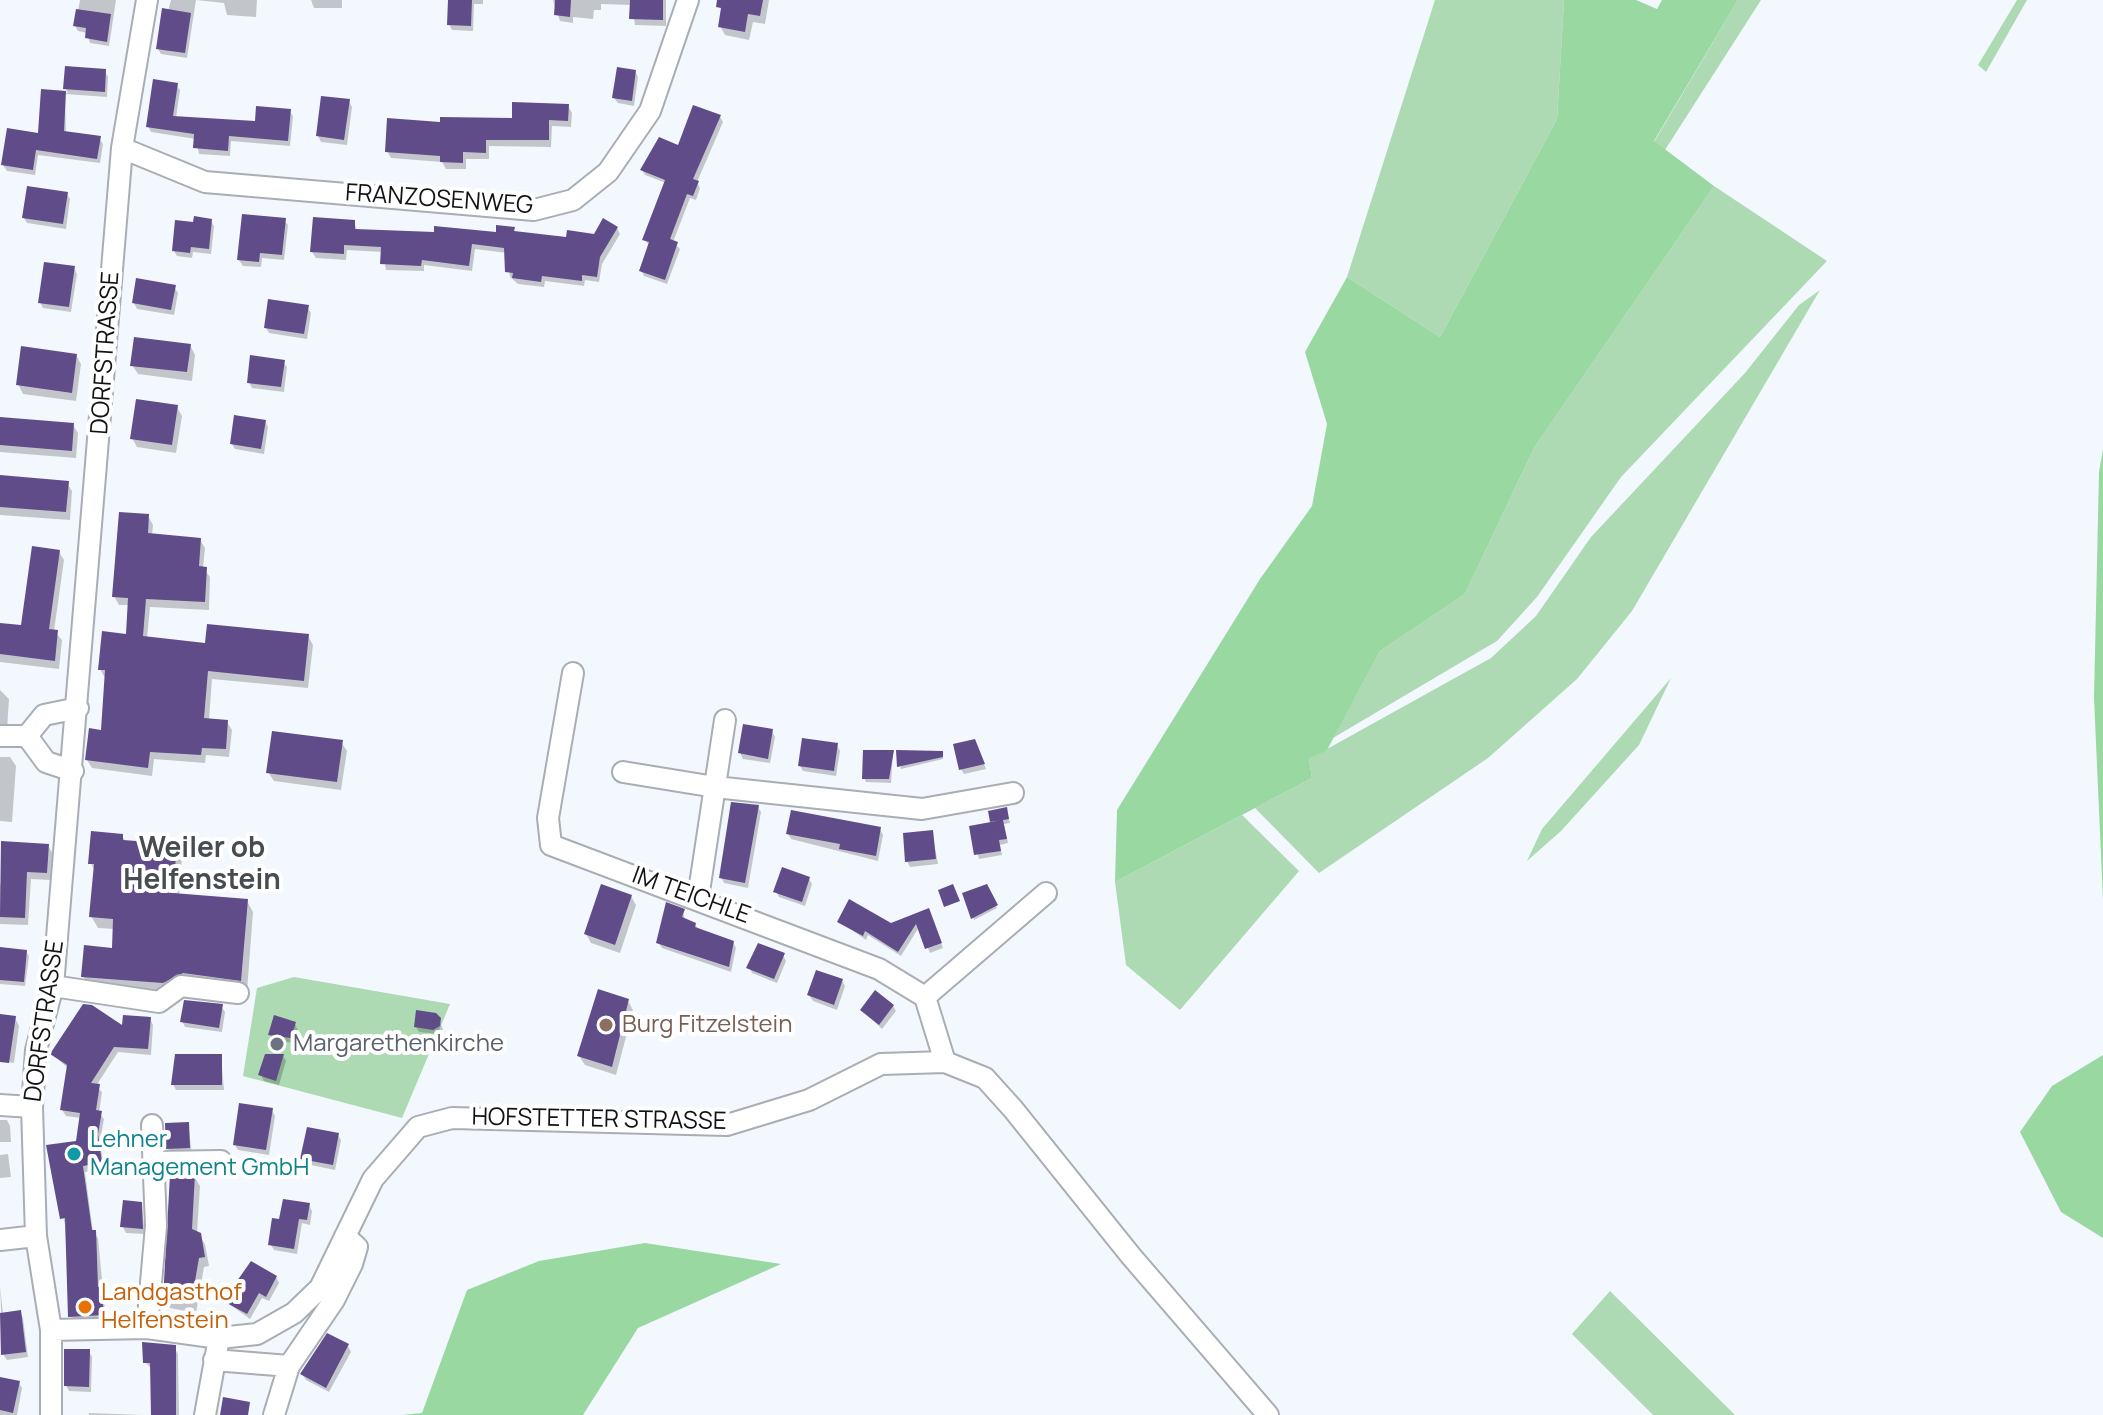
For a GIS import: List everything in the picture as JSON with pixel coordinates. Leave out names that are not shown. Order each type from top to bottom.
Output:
[{"type":"street","name":"DORFSTRASSE","points":[[51,1415],[51,1330],[36,1236],[32,1107],[36,1050],[53,986],[122,148],[147,0]]},
{"type":"street","name":"FRANZOSENWEG","points":[[122,148],[205,182],[534,210],[560,204],[573,200],[608,172],[650,111],[688,0]]},
{"type":"street","name":"IM TEICHLE","points":[[573,673],[548,818],[551,845],[698,898],[879,969],[925,997]]},
{"type":"street","points":[[27,736],[44,715],[78,708]]},
{"type":"street","points":[[698,898],[725,720]]},
{"type":"street","points":[[0,736],[27,736]]},
{"type":"street","points":[[27,736],[46,762],[73,771]]},
{"type":"street","points":[[623,772],[715,787],[922,809],[1013,793]]},
{"type":"street","points":[[945,1062],[925,997],[1046,893]]},
{"type":"street","points":[[53,986],[159,1002],[181,986],[238,993]]},
{"type":"street","name":"HOFSTETTER STRASSE","points":[[51,1330],[147,1328],[219,1338],[257,1334],[294,1313],[320,1288],[373,1179],[418,1127],[452,1118],[727,1125],[809,1100],[881,1064],[945,1062],[985,1078],[1131,1256],[1268,1415]]},
{"type":"street","points":[[0,1105],[32,1107]]},
{"type":"street","points":[[147,1328],[156,1226],[152,1125]]},
{"type":"street","points":[[154,1162],[221,1161]]},
{"type":"street","points":[[0,1240],[36,1236]]},
{"type":"street","points":[[274,1415],[289,1366],[334,1300],[352,1264],[357,1247],[345,1236]]},
{"type":"street","points":[[205,1415],[219,1338]]},
{"type":"street","points":[[214,1360],[289,1366]]},
{"type":"green space","points":[[1435,0],[1564,0],[1557,119],[1440,337],[1347,277]]},
{"type":"green space","points":[[1564,0],[1636,0],[1657,9],[1662,0],[1738,0],[1654,141],[1714,186],[1534,448],[1465,594],[1380,651],[1327,750],[1309,759],[1312,778],[1115,882],[1117,810],[1260,579],[1312,506],[1327,424],[1305,352],[1347,277],[1440,337],[1557,119]]},
{"type":"green space","points":[[1738,0],[1761,0],[1665,150],[1654,142]]},
{"type":"green space","points":[[2017,0],[2027,0],[1986,72],[1978,65]]},
{"type":"green space","points":[[1714,186],[1827,261],[1621,477],[1537,597],[1497,641],[1333,738],[1380,651],[1465,594],[1534,448]]},
{"type":"green space","points":[[1820,290],[1632,611],[1577,679],[1488,758],[1319,873],[1255,808],[1312,778],[1309,759],[1491,658],[1536,616],[1591,537],[1745,373],[1799,305]]},
{"type":"green space","points":[[2103,449],[2103,900],[2094,698],[2099,472]]},
{"type":"green space","points":[[1671,678],[1639,745],[1561,831],[1527,861],[1542,829]]},
{"type":"green space","points":[[1242,815],[1299,871],[1180,1010],[1126,965],[1115,882]]},
{"type":"green space","points":[[294,977],[450,1004],[402,1118],[243,1076],[257,988]]},
{"type":"green space","points":[[2103,1055],[2103,1238],[2061,1212],[2020,1132],[2052,1086]]},
{"type":"green space","points":[[645,1243],[781,1264],[638,1328],[583,1415],[402,1415],[422,1413],[467,1290],[539,1261]]},
{"type":"green space","points":[[1610,1291],[1735,1415],[1653,1415],[1572,1334]]},
{"type":"building","points":[[448,0],[472,0],[471,26],[447,25]]},
{"type":"building","points":[[555,0],[571,0],[570,17],[554,15]]},
{"type":"building","points":[[630,0],[663,0],[663,20],[629,19]]},
{"type":"building","points":[[717,0],[763,0],[760,16],[748,14],[745,32],[718,27],[721,8],[716,7]]},
{"type":"building","points":[[162,8],[191,13],[185,53],[156,49]]},
{"type":"building","points":[[76,9],[111,14],[107,42],[85,38],[86,28],[73,26]]},
{"type":"building","points":[[65,66],[106,69],[105,92],[63,89]]},
{"type":"building","points":[[617,67],[636,70],[632,101],[612,98]]},
{"type":"building","points":[[153,79],[178,83],[173,116],[255,121],[256,106],[291,109],[288,141],[229,136],[228,151],[193,148],[194,134],[146,127]]},
{"type":"building","points":[[41,89],[66,91],[64,131],[101,136],[97,159],[36,150],[33,170],[1,165],[7,128],[38,133]]},
{"type":"building","points":[[321,96],[350,99],[344,140],[316,136]]},
{"type":"building","points":[[512,102],[569,104],[568,121],[549,120],[549,140],[486,140],[486,153],[463,152],[463,163],[440,162],[440,156],[385,152],[387,118],[440,122],[440,117],[512,118]]},
{"type":"building","points":[[693,105],[721,115],[693,179],[699,181],[693,196],[687,194],[670,239],[678,242],[665,280],[639,271],[649,242],[642,240],[665,180],[640,170],[659,137],[678,145]]},
{"type":"building","points":[[27,186],[68,192],[63,224],[22,218]]},
{"type":"building","points":[[242,214],[286,218],[282,255],[260,253],[259,262],[237,260]]},
{"type":"building","points":[[194,216],[212,219],[209,249],[191,247],[190,253],[172,251],[175,220],[193,222]]},
{"type":"building","points":[[313,217],[355,220],[355,229],[434,232],[434,226],[496,232],[496,225],[515,227],[514,231],[566,237],[567,230],[594,234],[603,218],[618,227],[600,257],[597,277],[582,275],[582,281],[542,276],[541,282],[512,278],[513,273],[505,272],[504,248],[472,244],[469,266],[422,260],[421,266],[380,264],[381,247],[344,245],[344,254],[310,252]]},
{"type":"building","points":[[44,262],[75,266],[69,307],[38,303]]},
{"type":"building","points":[[136,278],[176,285],[171,310],[132,303]]},
{"type":"building","points":[[268,299],[309,305],[304,334],[264,328]]},
{"type":"building","points":[[134,337],[191,344],[187,372],[130,366]]},
{"type":"building","points":[[21,346],[77,354],[72,393],[16,385]]},
{"type":"building","points":[[250,355],[285,360],[281,387],[247,383]]},
{"type":"building","points":[[136,399],[178,405],[172,445],[130,439]]},
{"type":"building","points":[[234,415],[266,420],[261,449],[230,444]]},
{"type":"building","points":[[0,417],[74,423],[72,451],[0,445]]},
{"type":"building","points":[[0,475],[69,481],[66,512],[0,507]]},
{"type":"building","points":[[119,512],[149,514],[148,533],[201,538],[199,566],[207,567],[205,602],[146,599],[143,636],[205,643],[207,624],[309,634],[304,681],[208,671],[204,718],[228,720],[226,749],[202,748],[201,755],[150,752],[148,768],[85,760],[89,728],[101,730],[105,670],[98,670],[102,631],[126,634],[128,598],[112,597]]},
{"type":"building","points":[[32,546],[60,550],[49,629],[58,630],[55,661],[0,654],[0,623],[21,625]]},
{"type":"building","points":[[743,724],[773,729],[768,759],[738,753]]},
{"type":"building","points":[[272,731],[343,740],[337,782],[266,773]]},
{"type":"building","points":[[802,738],[838,743],[834,771],[798,766]]},
{"type":"building","points":[[975,739],[985,764],[959,770],[953,744]]},
{"type":"building","points":[[863,750],[894,750],[889,779],[862,779]]},
{"type":"building","points":[[896,750],[943,751],[943,757],[897,767]]},
{"type":"building","points":[[731,802],[759,805],[745,883],[719,878]]},
{"type":"building","points":[[1007,807],[1009,819],[1003,820],[1007,839],[999,840],[1001,851],[974,855],[969,826],[1002,820],[990,822],[988,811]]},
{"type":"building","points":[[791,810],[881,827],[876,856],[839,849],[840,844],[786,834]]},
{"type":"building","points":[[933,830],[936,859],[905,862],[903,833]]},
{"type":"building","points":[[91,831],[123,834],[123,840],[177,844],[173,893],[248,899],[241,981],[183,973],[163,983],[81,977],[84,945],[112,948],[113,919],[89,917],[94,864],[88,864]]},
{"type":"building","points":[[1,841],[49,844],[47,873],[27,872],[25,918],[0,917]]},
{"type":"building","points":[[782,867],[810,877],[802,902],[773,892]]},
{"type":"building","points":[[601,884],[632,895],[615,945],[584,934]]},
{"type":"building","points":[[953,884],[960,901],[944,907],[938,890]]},
{"type":"building","points":[[987,884],[998,905],[971,919],[962,893]]},
{"type":"building","points":[[849,899],[891,923],[929,908],[942,943],[925,949],[916,924],[898,952],[865,931],[863,936],[837,922]]},
{"type":"building","points":[[666,902],[685,909],[682,917],[696,923],[695,927],[734,941],[729,967],[656,943]]},
{"type":"building","points":[[758,943],[785,953],[774,979],[746,968]]},
{"type":"building","points":[[0,947],[27,950],[24,982],[0,980]]},
{"type":"building","points":[[816,970],[843,979],[834,1005],[807,995]]},
{"type":"building","name":"Burg Fitzelstein","points":[[598,989],[629,999],[612,1067],[577,1056]]},
{"type":"building","points":[[875,990],[894,1005],[879,1025],[860,1010]]},
{"type":"building","points":[[184,1000],[223,1004],[219,1028],[180,1022]]},
{"type":"building","points":[[83,1004],[92,1005],[122,1025],[123,1015],[151,1017],[148,1049],[114,1047],[91,1083],[100,1084],[96,1110],[102,1111],[98,1134],[102,1163],[83,1166],[92,1230],[96,1230],[98,1287],[101,1287],[104,1315],[68,1317],[65,1218],[60,1219],[46,1145],[76,1141],[80,1113],[60,1110],[67,1065],[50,1054]]},
{"type":"building","points":[[416,1010],[436,1013],[441,1018],[440,1026],[433,1030],[414,1027]]},
{"type":"building","points":[[0,1014],[16,1016],[9,1063],[0,1062]]},
{"type":"building","points":[[274,1015],[296,1022],[291,1038],[268,1035]]},
{"type":"building","points":[[175,1054],[222,1054],[222,1085],[171,1085]]},
{"type":"building","points":[[265,1054],[284,1054],[276,1081],[258,1075]]},
{"type":"building","points":[[239,1103],[273,1108],[266,1150],[233,1145]]},
{"type":"building","points":[[189,1122],[190,1148],[166,1149],[165,1123]]},
{"type":"building","points":[[307,1127],[339,1133],[333,1165],[300,1159]]},
{"type":"building","points":[[195,1174],[192,1229],[201,1233],[205,1257],[199,1258],[191,1304],[163,1299],[170,1175]]},
{"type":"building","points":[[283,1199],[310,1203],[307,1220],[299,1219],[294,1249],[268,1245],[272,1218],[279,1219]]},
{"type":"building","points":[[123,1200],[142,1202],[143,1229],[120,1227]]},
{"type":"building","points":[[251,1261],[277,1276],[266,1297],[259,1293],[247,1314],[223,1301]]},
{"type":"building","points":[[21,1310],[26,1352],[1,1355],[0,1313]]},
{"type":"building","points":[[327,1333],[349,1344],[326,1388],[300,1374]]},
{"type":"building","points":[[142,1342],[176,1345],[176,1415],[151,1415],[150,1363],[143,1363]]},
{"type":"building","points":[[64,1349],[90,1349],[89,1387],[64,1386]]},
{"type":"building","points":[[0,1377],[20,1381],[13,1413],[0,1410]]},
{"type":"building","points":[[223,1397],[250,1402],[248,1415],[220,1415]]},
{"type":"place","name":"Burg Fitzelstein","points":[[606,1025]]},
{"type":"place","name":"Margarethenkirche","points":[[277,1044]]},
{"type":"place","name":"Lehner Management GmbH","points":[[74,1154]]},
{"type":"place","name":"Landgasthof Helfenstein","points":[[85,1307]]},
{"type":"district","name":"Weiler ob Helfenstein","points":[[202,865]]}]
